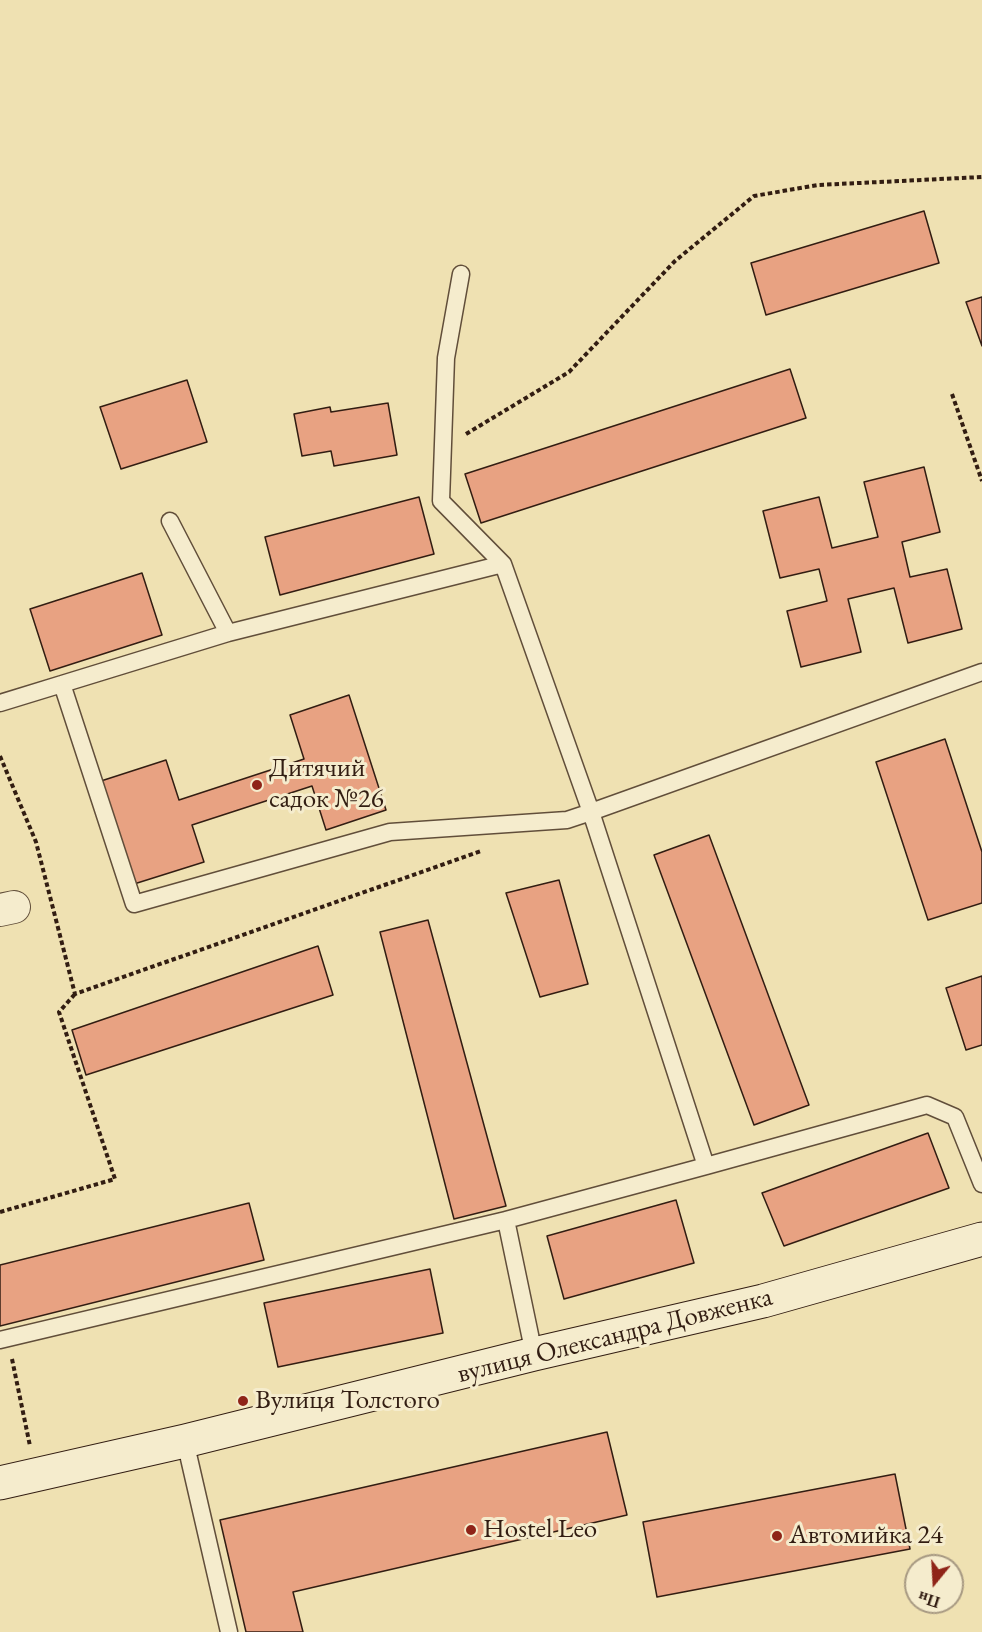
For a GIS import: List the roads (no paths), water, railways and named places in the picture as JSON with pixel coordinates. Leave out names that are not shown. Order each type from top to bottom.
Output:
[{"type":"main road","name":"вулиця Олександра Довженка","points":[[0,1483],[185,1442],[534,1354],[763,1301],[982,1239]]},
{"type":"lane","points":[[461,274],[446,358],[441,501],[503,564],[591,812],[706,1166]]},
{"type":"lane","points":[[170,521],[228,633]]},
{"type":"lane","points":[[0,703],[228,633],[503,564]]},
{"type":"lane","points":[[62,684],[134,904],[390,832],[567,820],[982,672]]},
{"type":"lane","points":[[4,1339],[506,1220],[927,1105],[955,1116],[982,1184]]},
{"type":"lane","points":[[506,1220],[534,1354]]},
{"type":"lane","points":[[185,1442],[229,1632]]},
{"type":"place","name":"Дитячий садок №26","points":[[257,785]]},
{"type":"place","name":"Вулиця Толстого","points":[[243,1401]]},
{"type":"place","name":"Hostel Leo","points":[[471,1530]]},
{"type":"place","name":"Автомийка 24","points":[[777,1536]]}]
